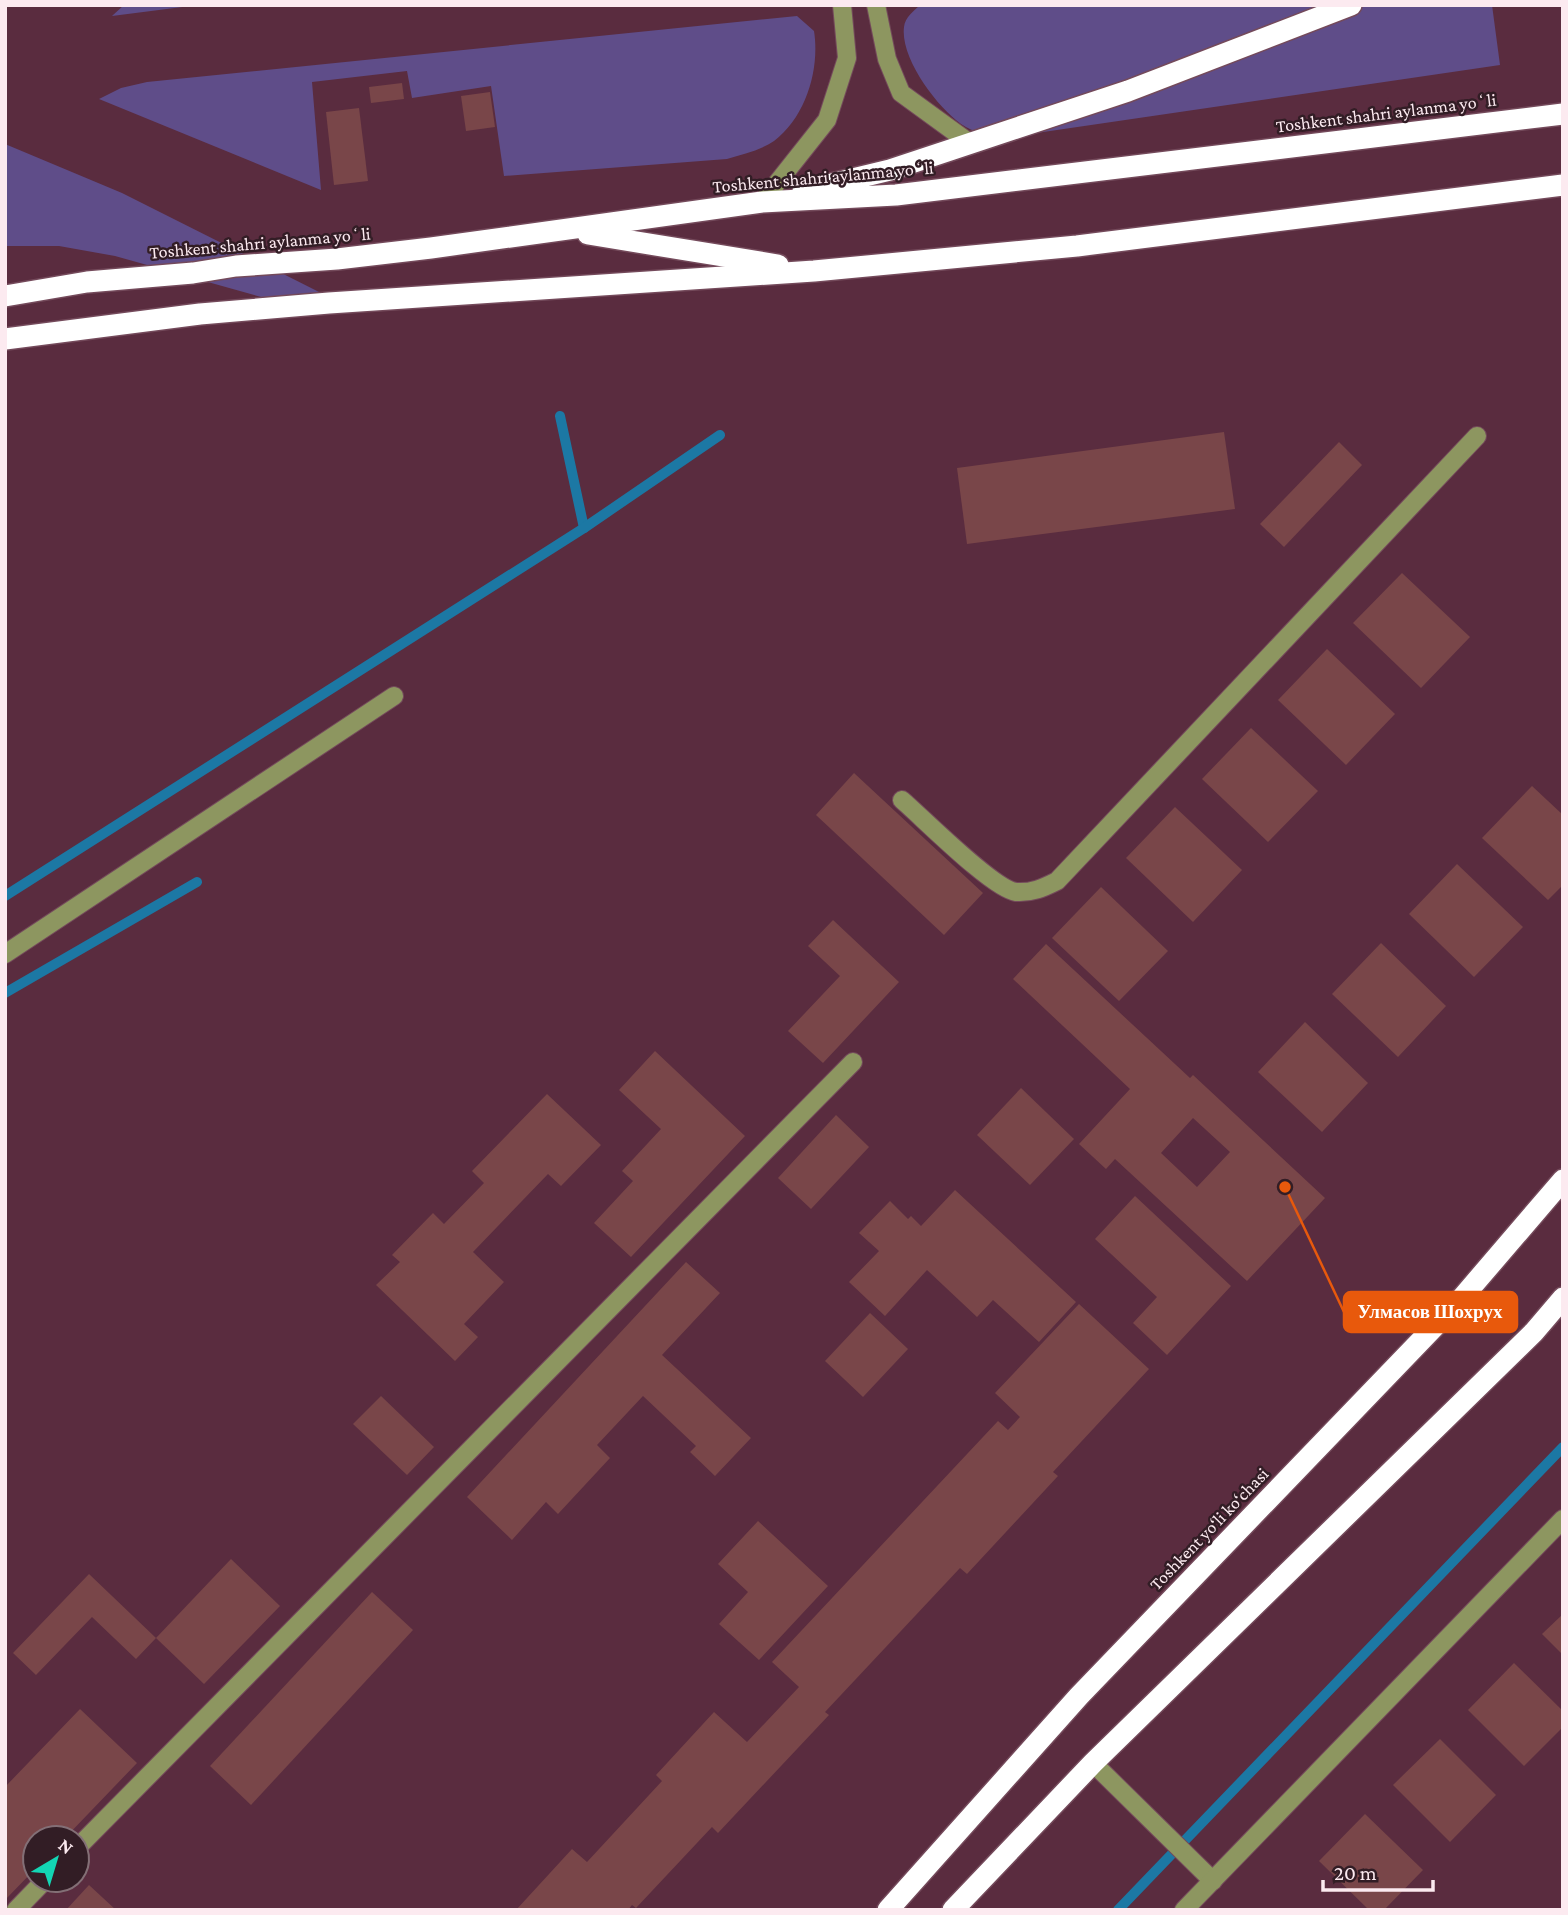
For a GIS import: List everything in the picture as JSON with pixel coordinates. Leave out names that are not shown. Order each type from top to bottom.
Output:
[{"type":"highway","points":[[762,202],[890,170],[971,145],[1128,91],[1351,5]]},
{"type":"highway","name":"Toshkent shahri aylanma yoʻli","points":[[5,296],[88,282],[193,273],[236,265],[337,260],[762,202],[896,195],[1563,114]]},
{"type":"highway","points":[[5,339],[200,314],[814,271],[1077,246],[1563,185]]},
{"type":"highway","points":[[566,230],[814,271]]},
{"type":"highway","name":"Toshkent yo‘li ko‘chasi","points":[[888,1910],[1079,1696],[1461,1298],[1563,1180]]},
{"type":"highway","points":[[953,1910],[1093,1763],[1534,1332],[1563,1298]]},
{"type":"highway","points":[[1534,1332],[1563,1312]]},
{"type":"street","points":[[762,202],[827,120],[847,58],[842,5]]},
{"type":"street","points":[[876,5],[887,59],[901,93],[971,145]]},
{"type":"street","points":[[902,800],[984,873],[1013,891],[1035,892],[1058,881],[1477,436]]},
{"type":"street","points":[[5,954],[394,696]]},
{"type":"street","points":[[91,1834],[853,1062]]},
{"type":"street","points":[[1184,1910],[1563,1519]]},
{"type":"street","points":[[1093,1763],[1213,1881]]},
{"type":"street","points":[[16,1910],[31,1894]]},
{"type":"shaded area","points":[[124,5],[198,5],[112,16]]},
{"type":"shaded area","points":[[920,5],[1492,5],[1500,65],[1002,138],[976,132],[961,124],[941,106],[922,81],[904,39],[906,20]]},
{"type":"shaded area","points":[[797,16],[814,31],[815,46],[812,76],[802,106],[795,119],[774,141],[727,159],[504,176],[491,86],[412,98],[407,71],[312,82],[321,190],[99,99],[121,88],[147,82]]},
{"type":"shaded area","points":[[5,144],[122,193],[329,297],[279,302],[115,256],[59,246],[5,246]]},
{"type":"building","points":[[402,83],[404,99],[371,103],[369,87]]},
{"type":"building","points":[[490,92],[495,127],[466,131],[461,96]]},
{"type":"building","points":[[359,108],[368,181],[334,185],[326,112]]},
{"type":"building","points":[[1224,432],[1235,509],[967,544],[957,468]]},
{"type":"building","points":[[1339,442],[1362,465],[1284,547],[1260,524]]},
{"type":"building","points":[[1402,573],[1470,637],[1421,688],[1353,623]]},
{"type":"building","points":[[1327,649],[1395,714],[1346,765],[1278,700]]},
{"type":"building","points":[[1251,728],[1318,791],[1268,842],[1202,779]]},
{"type":"building","points":[[854,773],[983,893],[944,935],[816,815]]},
{"type":"building","points":[[1532,786],[1563,815],[1563,885],[1548,900],[1482,838]]},
{"type":"building","points":[[1175,807],[1242,870],[1193,922],[1126,858]]},
{"type":"building","points":[[1457,864],[1523,927],[1474,977],[1409,914]]},
{"type":"building","points":[[1101,887],[1168,951],[1119,1001],[1052,938]]},
{"type":"building","points":[[833,920],[899,982],[823,1063],[788,1031],[840,976],[808,946]]},
{"type":"building","points":[[1381,943],[1446,1006],[1398,1057],[1332,994]]},
{"type":"building","points":[[1046,944],[1190,1078],[1193,1075],[1325,1198],[1247,1281],[1115,1159],[1106,1169],[1079,1144],[1130,1089],[1013,979]],"holes":[[[1193,1118],[1230,1152],[1197,1187],[1161,1153]]]},
{"type":"building","points":[[1305,1022],[1368,1083],[1322,1132],[1258,1072]]},
{"type":"building","points":[[655,1051],[745,1136],[631,1257],[594,1223],[633,1181],[622,1171],[661,1129],[619,1090]]},
{"type":"building","points":[[1021,1088],[1074,1139],[1030,1185],[977,1135]]},
{"type":"building","points":[[547,1094],[601,1145],[561,1186],[548,1174],[473,1252],[504,1282],[464,1324],[478,1337],[455,1361],[376,1285],[400,1262],[392,1255],[433,1213],[444,1224],[484,1183],[472,1171]]},
{"type":"building","points":[[836,1115],[869,1147],[811,1209],[778,1178]]},
{"type":"building","points":[[955,1190],[1076,1302],[1039,1342],[993,1300],[977,1317],[927,1270],[885,1316],[849,1282],[879,1251],[859,1233],[890,1201],[908,1219],[911,1216],[921,1226]]},
{"type":"building","points":[[1135,1196],[1231,1286],[1167,1355],[1133,1323],[1157,1297],[1095,1239]]},
{"type":"building","points":[[686,1262],[720,1293],[662,1355],[751,1438],[715,1476],[690,1452],[696,1446],[643,1396],[597,1445],[610,1458],[558,1514],[546,1502],[512,1540],[467,1497]]},
{"type":"building","points":[[1079,1304],[1149,1369],[1053,1472],[1058,1476],[967,1574],[960,1568],[825,1712],[829,1715],[718,1833],[712,1827],[636,1908],[632,1905],[628,1910],[516,1910],[572,1849],[587,1862],[662,1781],[656,1775],[714,1712],[747,1742],[799,1687],[772,1662],[998,1421],[1008,1430],[1020,1417],[995,1393]]},
{"type":"building","points":[[870,1313],[908,1349],[863,1397],[825,1361]]},
{"type":"building","points":[[381,1396],[434,1447],[407,1475],[353,1424]]},
{"type":"building","points":[[758,1521],[828,1586],[759,1660],[719,1624],[748,1592],[718,1564]]},
{"type":"building","points":[[231,1559],[280,1606],[204,1684],[156,1638]]},
{"type":"building","points":[[89,1574],[156,1638],[136,1659],[92,1617],[36,1675],[13,1653]]},
{"type":"building","points":[[372,1592],[413,1630],[251,1805],[210,1766]]},
{"type":"building","points":[[1563,1614],[1563,1655],[1542,1634]]},
{"type":"building","points":[[1514,1663],[1563,1711],[1563,1727],[1524,1766],[1468,1710]]},
{"type":"building","points":[[80,1709],[137,1763],[78,1824],[21,1824],[21,1883],[5,1900],[5,1787]]},
{"type":"building","points":[[1440,1739],[1496,1795],[1450,1842],[1393,1785]]},
{"type":"building","points":[[1365,1814],[1423,1870],[1384,1910],[1369,1910],[1319,1861]]},
{"type":"building","points":[[91,1887],[116,1910],[66,1910],[81,1894],[91,1894]]},
{"type":"waterway","points":[[560,416],[584,528]]},
{"type":"waterway","points":[[5,896],[584,528],[720,435]]},
{"type":"waterway","points":[[5,993],[197,882]]},
{"type":"waterway","points":[[1118,1910],[1563,1447]]},
{"type":"place","name":"Улмасов Шохрух","points":[[1285,1187]]}]
